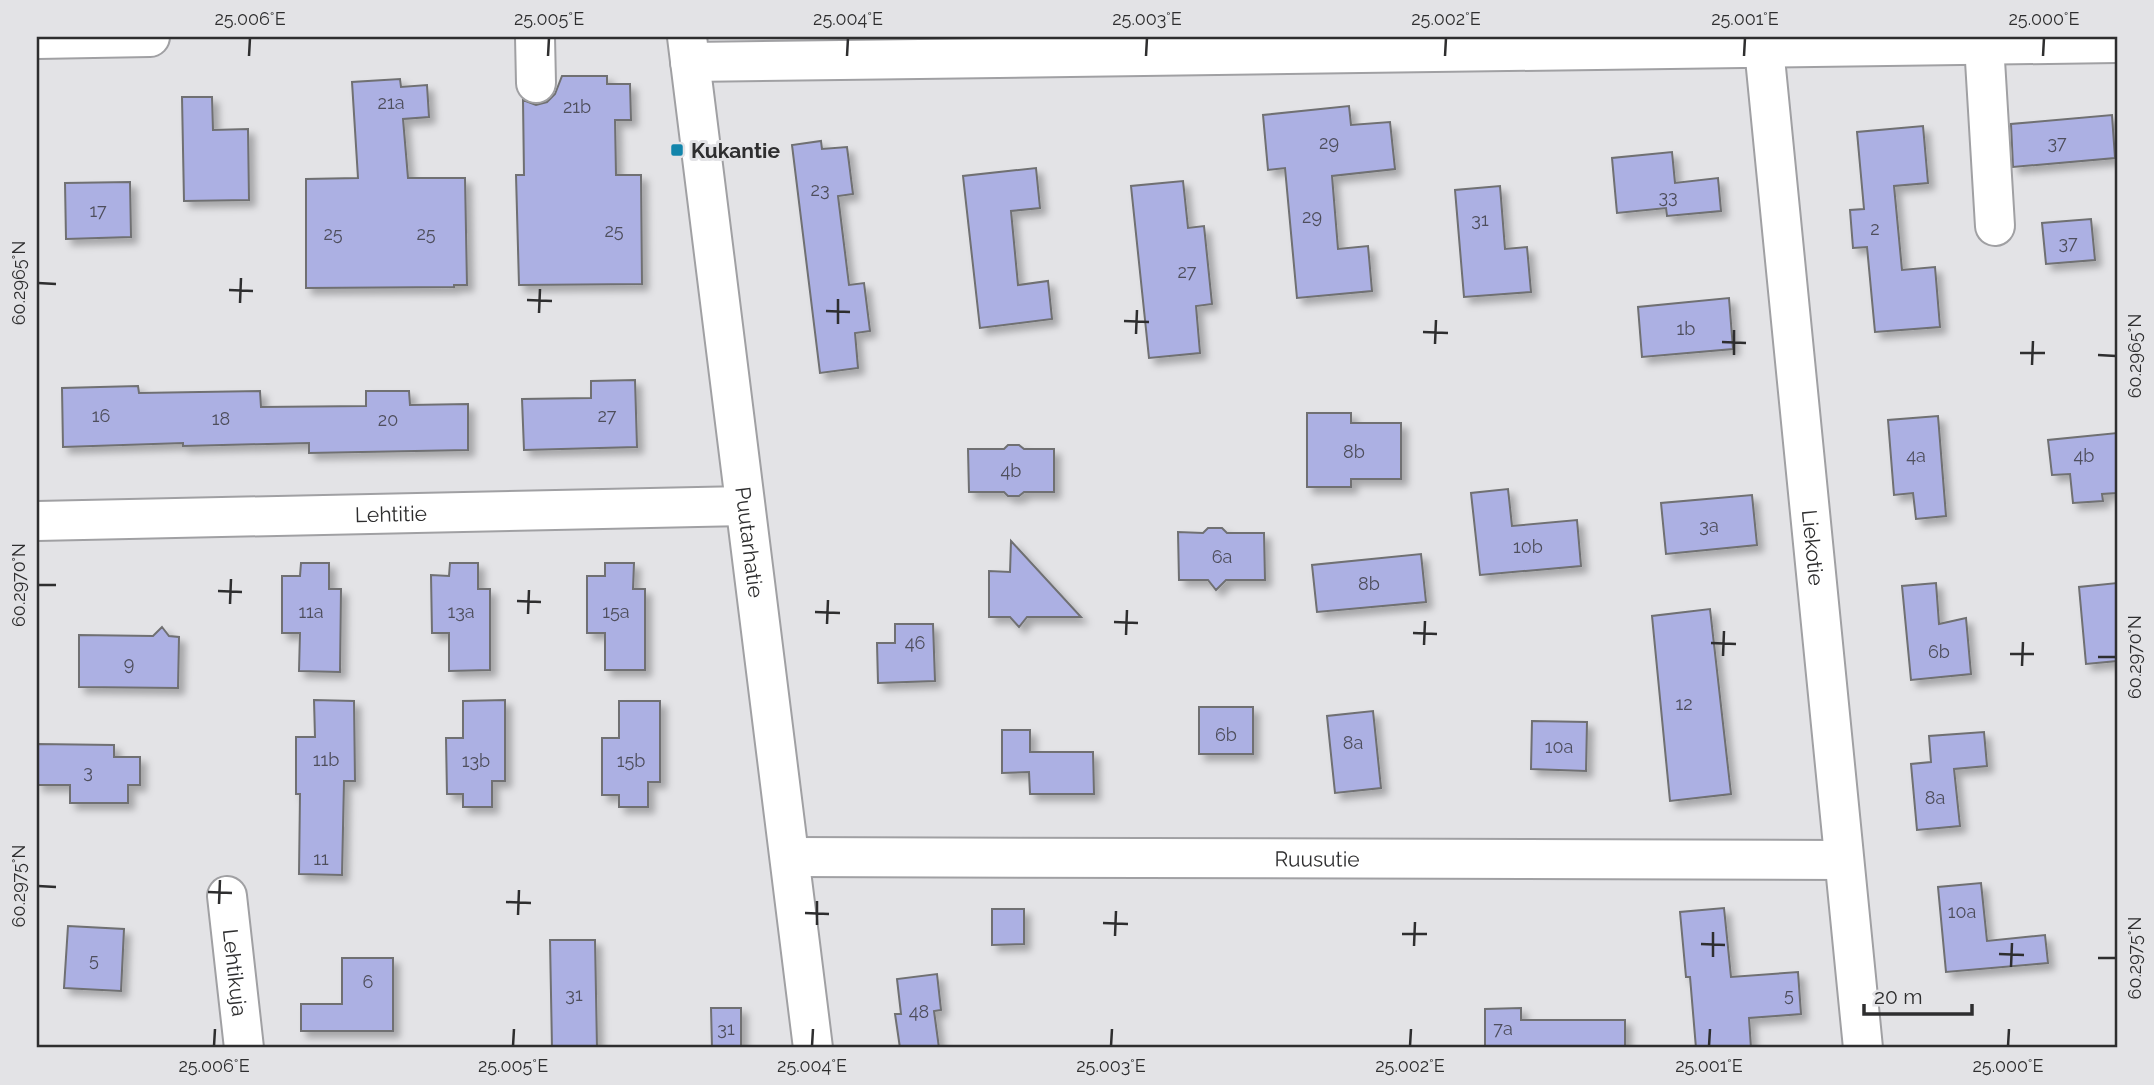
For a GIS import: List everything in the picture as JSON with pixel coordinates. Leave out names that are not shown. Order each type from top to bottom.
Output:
[{"type":"street","points":[[37,39],[150,37]]},
{"type":"street","points":[[535,37],[536,83]]},
{"type":"street","points":[[688,49],[1764,48],[1903,41],[1984,44],[2117,43]]},
{"type":"street","points":[[1984,44],[1995,226]]},
{"type":"street","name":"Liekotie","points":[[1764,48],[1863,1048]]},
{"type":"street","name":"Puutarhatie","points":[[688,49],[813,1048]]},
{"type":"street","name":"Lehtitie","points":[[37,521],[745,506]]},
{"type":"street","name":"Ruusutie","points":[[790,857],[1844,860]]},
{"type":"street","name":"Lehtikuja","points":[[227,896],[244,1048]]},
{"type":"building","points":[[562,76],[607,76],[607,84],[630,84],[631,120],[615,120],[616,175],[641,175],[642,284],[519,285],[516,175],[524,175],[523,100],[536,105],[547,102],[555,94]]},
{"type":"building","points":[[400,79],[401,87],[427,85],[429,117],[403,119],[408,178],[465,178],[467,285],[306,288],[306,179],[358,178],[352,82]]},
{"type":"building","points":[[182,97],[212,97],[213,130],[248,129],[249,200],[184,201]]},
{"type":"building","points":[[1349,106],[1351,125],[1390,122],[1395,169],[1332,176],[1338,249],[1368,246],[1372,291],[1297,298],[1285,168],[1268,170],[1263,115]]},
{"type":"building","points":[[2112,115],[2115,158],[2013,167],[2011,124]]},
{"type":"building","points":[[1923,126],[1928,183],[1894,186],[1902,270],[1935,267],[1940,327],[1875,332],[1867,247],[1853,248],[1850,210],[1864,209],[1857,132]]},
{"type":"building","points":[[821,141],[822,149],[847,147],[853,194],[838,196],[849,285],[864,283],[870,331],[855,333],[858,368],[820,373],[792,145]]},
{"type":"building","points":[[1672,152],[1675,183],[1718,178],[1721,211],[1667,216],[1666,208],[1617,213],[1612,158]]},
{"type":"building","points":[[1036,168],[1040,208],[1011,211],[1018,285],[1048,281],[1052,319],[980,328],[963,176]]},
{"type":"building","points":[[1183,181],[1188,228],[1204,226],[1212,304],[1196,306],[1200,353],[1149,358],[1131,186]]},
{"type":"building","points":[[130,182],[131,237],[66,239],[65,183]]},
{"type":"building","points":[[1500,186],[1505,249],[1527,247],[1531,292],[1464,297],[1455,190]]},
{"type":"building","points":[[2091,219],[2095,260],[2046,264],[2042,223]]},
{"type":"building","points":[[1729,298],[1733,349],[1642,357],[1638,307]]},
{"type":"building","points":[[635,380],[637,447],[524,450],[522,399],[591,398],[591,381]]},
{"type":"building","points":[[138,386],[139,393],[260,391],[261,407],[366,406],[366,391],[409,391],[410,405],[468,404],[468,450],[309,453],[309,443],[63,447],[62,388]]},
{"type":"building","points":[[1307,413],[1351,413],[1351,423],[1401,423],[1401,479],[1351,479],[1351,487],[1307,487]]},
{"type":"building","points":[[1938,416],[1946,516],[1916,519],[1913,493],[1894,495],[1888,420]]},
{"type":"building","points":[[2117,433],[2117,493],[2102,494],[2103,501],[2073,503],[2070,474],[2052,475],[2048,440]]},
{"type":"building","points":[[1008,445],[1019,445],[1024,449],[1054,449],[1054,492],[1024,492],[1019,496],[1008,496],[1004,492],[969,492],[968,449],[1004,449]]},
{"type":"building","points":[[1508,489],[1512,526],[1577,520],[1581,566],[1480,575],[1471,493]]},
{"type":"building","points":[[1752,495],[1757,545],[1666,554],[1661,503]]},
{"type":"building","points":[[1208,528],[1222,528],[1227,533],[1264,533],[1265,580],[1226,580],[1216,590],[1208,580],[1179,580],[1178,532],[1203,533]]},
{"type":"building","points":[[1011,541],[1081,617],[1027,617],[1019,627],[1010,617],[989,617],[989,571],[1010,572]]},
{"type":"building","points":[[1421,554],[1426,602],[1317,612],[1312,565]]},
{"type":"building","points":[[301,563],[329,563],[329,589],[341,589],[340,672],[299,671],[300,633],[282,633],[282,576],[300,576]]},
{"type":"building","points":[[450,563],[478,563],[478,589],[490,589],[490,670],[449,671],[449,633],[432,633],[431,575],[449,576]]},
{"type":"building","points":[[605,563],[634,563],[633,589],[645,589],[645,670],[605,670],[605,633],[587,633],[587,576],[605,576]]},
{"type":"building","points":[[1936,583],[1939,624],[1966,618],[1971,674],[1911,680],[1902,586]]},
{"type":"building","points":[[2117,583],[2117,661],[2086,664],[2079,587]]},
{"type":"building","points":[[1710,609],[1731,794],[1670,801],[1652,616]]},
{"type":"building","points":[[895,624],[933,624],[935,681],[878,683],[877,643],[895,643]]},
{"type":"building","points":[[162,627],[169,636],[179,637],[178,688],[79,687],[79,635],[153,636]]},
{"type":"building","points":[[314,700],[354,701],[355,781],[344,781],[342,875],[299,874],[300,794],[296,794],[296,737],[315,737]]},
{"type":"building","points":[[505,700],[505,781],[492,781],[492,807],[463,807],[463,794],[447,794],[446,738],[463,738],[463,701]]},
{"type":"building","points":[[619,701],[660,701],[660,782],[648,782],[648,807],[619,807],[619,795],[602,795],[602,738],[619,738]]},
{"type":"building","points":[[1199,707],[1253,707],[1253,754],[1199,754]]},
{"type":"building","points":[[1373,711],[1381,788],[1335,793],[1327,716]]},
{"type":"building","points":[[1532,721],[1587,722],[1586,771],[1531,769]]},
{"type":"building","points":[[1002,730],[1030,730],[1030,752],[1093,752],[1094,794],[1030,794],[1029,772],[1002,773]]},
{"type":"building","points":[[1984,732],[1987,766],[1954,769],[1960,826],[1917,830],[1911,764],[1931,762],[1929,736]]},
{"type":"building","points":[[37,744],[114,745],[114,757],[140,757],[140,785],[128,785],[128,803],[70,803],[70,785],[37,785]]},
{"type":"building","points":[[1981,883],[1987,941],[2045,935],[2048,963],[1946,972],[1938,887]]},
{"type":"building","points":[[1724,908],[1731,977],[1798,972],[1801,1014],[1749,1018],[1751,1048],[1696,1048],[1690,977],[1686,977],[1680,912]]},
{"type":"building","points":[[992,909],[1024,909],[1024,944],[992,945]]},
{"type":"building","points":[[68,926],[124,929],[121,991],[64,988]]},
{"type":"building","points":[[550,940],[595,940],[597,1048],[552,1048]]},
{"type":"building","points":[[342,958],[393,958],[393,1031],[301,1031],[301,1004],[342,1004]]},
{"type":"building","points":[[937,974],[941,1010],[934,1011],[939,1048],[900,1048],[895,1014],[901,1014],[897,979]]},
{"type":"building","points":[[711,1008],[741,1008],[741,1048],[712,1048]]},
{"type":"building","points":[[1521,1008],[1521,1020],[1625,1020],[1625,1048],[1485,1048],[1485,1009]]},
{"type":"place","name":"Kukantie","points":[[677,150]]}]
